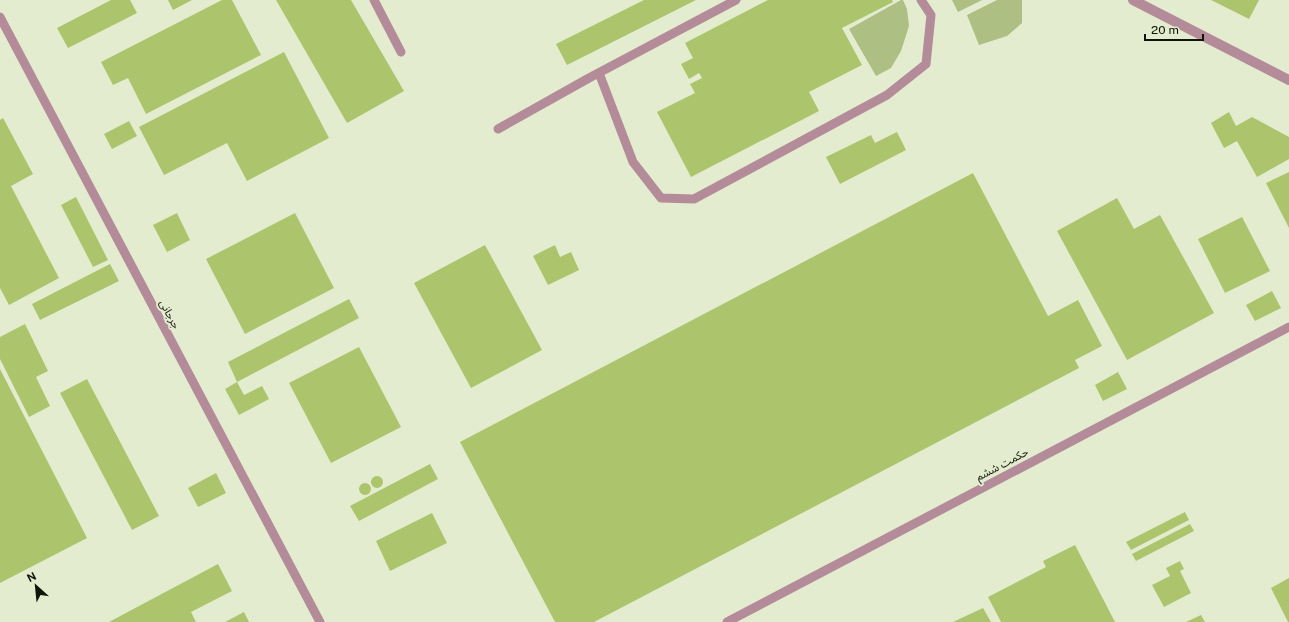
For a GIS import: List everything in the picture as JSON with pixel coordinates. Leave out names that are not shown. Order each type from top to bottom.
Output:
[{"type":"street","points":[[1133,0],[1289,80]]},
{"type":"lane","points":[[374,0],[401,52]]},
{"type":"lane","points":[[498,129],[736,0]]},
{"type":"lane","points":[[599,73],[633,162],[661,198],[694,199],[887,95],[926,64],[931,16],[921,0]]},
{"type":"lane","name":"جرجانی","points":[[0,17],[320,622]]},
{"type":"lane","name":"حکمت ششم","points":[[727,622],[1289,327]]},
{"type":"green space","points":[[903,0],[907,9],[909,26],[901,51],[891,68],[876,76],[849,29]]},
{"type":"green space","points":[[952,0],[982,0],[958,12]]},
{"type":"green space","points":[[997,0],[1022,0],[1022,23],[1007,36],[979,45],[967,15]]},
{"type":"building","points":[[111,0],[130,0],[137,13],[68,48],[57,28]]},
{"type":"building","points":[[168,0],[192,0],[173,10]]},
{"type":"building","points":[[222,0],[232,0],[261,55],[146,114],[128,78],[113,85],[101,62]]},
{"type":"building","points":[[276,0],[351,0],[404,91],[347,123]]},
{"type":"building","points":[[644,0],[696,0],[567,65],[556,44]]},
{"type":"building","points":[[768,0],[892,0],[893,2],[842,28],[862,65],[809,92],[819,111],[691,177],[657,112],[695,93],[690,84],[702,78],[699,73],[689,79],[681,64],[693,58],[685,43]]},
{"type":"building","points":[[1211,0],[1259,0],[1249,19]]},
{"type":"building","points":[[284,52],[329,138],[247,181],[227,143],[164,175],[139,127]]},
{"type":"building","points":[[1229,112],[1236,126],[1252,117],[1289,137],[1289,159],[1257,177],[1237,141],[1224,148],[1211,123]]},
{"type":"building","points":[[3,118],[33,174],[11,186],[59,278],[9,305],[0,288],[0,120]]},
{"type":"building","points":[[129,121],[137,136],[112,149],[104,134]]},
{"type":"building","points":[[897,132],[906,150],[840,184],[826,157],[871,135],[875,143]]},
{"type":"building","points":[[1289,172],[1289,228],[1266,183]]},
{"type":"building","points":[[973,173],[1048,316],[1078,300],[1102,346],[1075,360],[1079,368],[594,622],[555,622],[460,442]]},
{"type":"building","points":[[76,197],[108,260],[93,267],[61,205]]},
{"type":"building","points":[[1117,198],[1134,229],[1160,215],[1214,313],[1127,360],[1057,231]]},
{"type":"building","points":[[177,213],[190,240],[167,252],[153,225]]},
{"type":"building","points":[[295,213],[334,288],[245,334],[206,259]]},
{"type":"building","points":[[1242,217],[1270,271],[1225,293],[1198,239]]},
{"type":"building","points":[[485,245],[542,350],[471,388],[414,283]]},
{"type":"building","points":[[555,245],[560,257],[571,252],[579,270],[548,285],[533,256]]},
{"type":"building","points":[[110,264],[119,281],[40,320],[32,304]]},
{"type":"building","points":[[1272,291],[1281,308],[1255,321],[1246,305]]},
{"type":"building","points":[[349,299],[359,318],[237,382],[228,362]]},
{"type":"building","points":[[25,324],[48,371],[36,377],[50,406],[29,417],[0,359],[0,337]]},
{"type":"building","points":[[359,347],[401,427],[331,463],[289,383]]},
{"type":"building","points":[[0,369],[87,538],[0,583]]},
{"type":"building","points":[[1118,372],[1127,389],[1103,401],[1095,385]]},
{"type":"building","points":[[87,379],[159,516],[132,530],[60,393]]},
{"type":"building","points":[[237,382],[244,395],[262,386],[269,399],[239,415],[225,389]]},
{"type":"building","points":[[430,464],[438,479],[359,521],[350,506]]},
{"type":"building","points":[[216,473],[226,493],[198,507],[188,488]]},
{"type":"building","points":[[375,476],[379,476],[383,482],[379,488],[375,488],[371,484],[371,480]]},
{"type":"building","points":[[363,483],[367,483],[371,489],[367,495],[363,495],[359,491],[359,487]]},
{"type":"building","points":[[1185,512],[1189,520],[1131,550],[1126,542]]},
{"type":"building","points":[[432,513],[447,543],[390,571],[376,541]]},
{"type":"building","points":[[1190,524],[1194,531],[1136,561],[1132,554]]},
{"type":"building","points":[[1075,545],[1115,622],[1001,622],[988,597],[1046,567],[1043,561]]},
{"type":"building","points":[[1180,561],[1184,569],[1180,571],[1191,593],[1164,607],[1152,585],[1170,576],[1166,568]]},
{"type":"building","points":[[218,564],[232,591],[191,612],[196,622],[109,622]]},
{"type":"building","points":[[1289,578],[1289,622],[1288,622],[1271,588]]},
{"type":"building","points":[[983,608],[991,622],[953,622]]},
{"type":"building","points":[[244,612],[249,622],[225,622]]},
{"type":"building","points":[[1201,615],[1205,622],[1186,622]]}]
